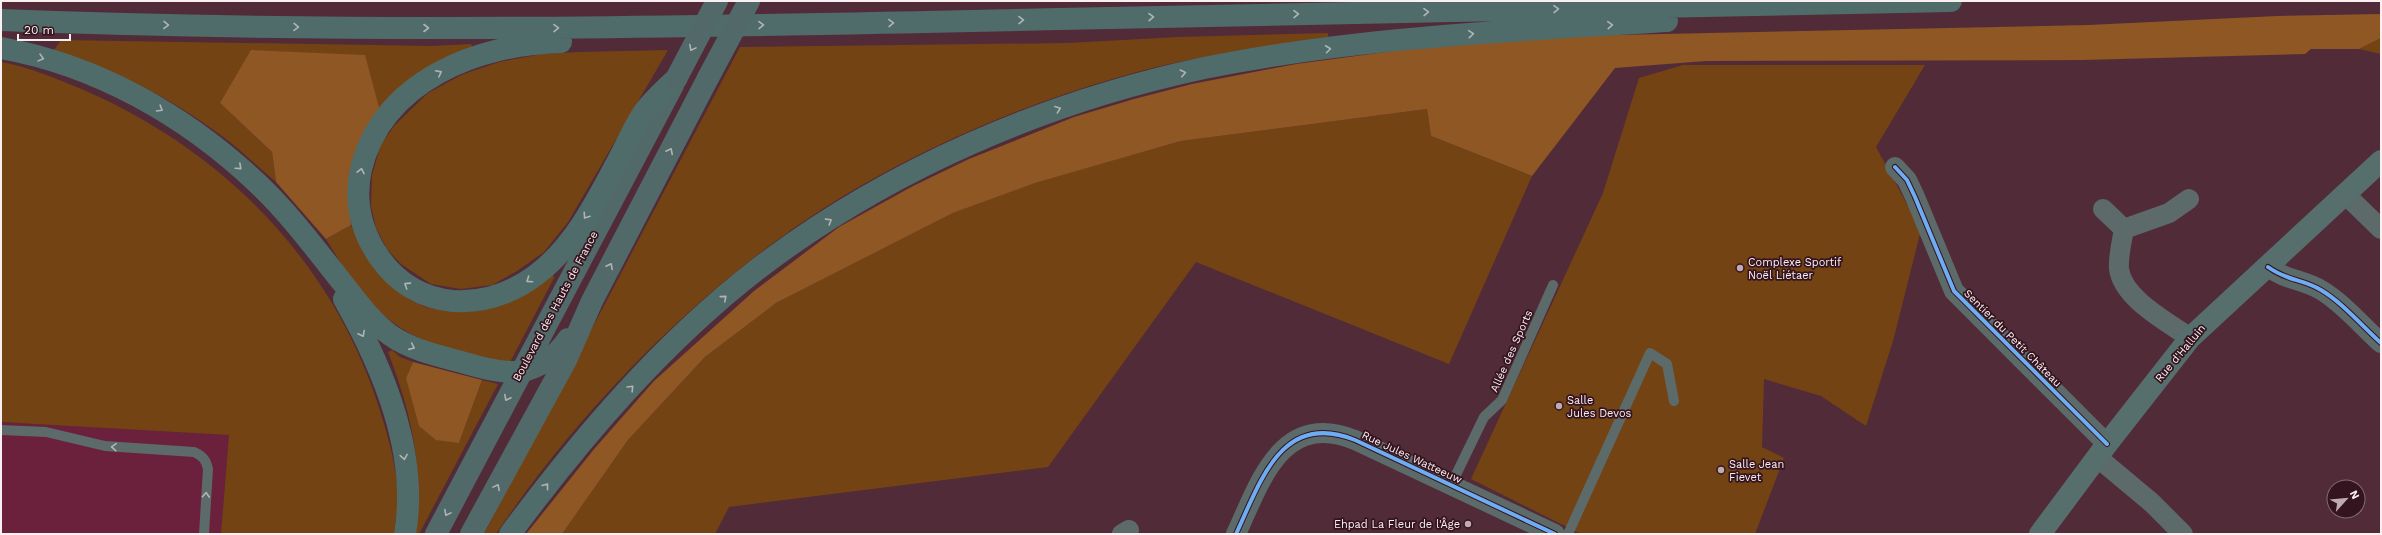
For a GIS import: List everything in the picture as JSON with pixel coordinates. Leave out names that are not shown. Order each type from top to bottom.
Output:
[{"type":"highway","name":"Boulevard des Hauts de France","points":[[436,534],[520,372],[717,1]]},
{"type":"highway","points":[[471,534],[566,360],[592,301],[749,1]]},
{"type":"highway","points":[[1,20],[362,28],[652,27],[1951,1]]},
{"type":"highway","points":[[510,534],[559,469],[603,418],[683,335],[743,281],[796,242],[853,206],[936,160],[993,134],[1121,88],[1206,68],[1252,60],[1402,40],[1697,19],[1829,3]]},
{"type":"highway","points":[[652,27],[605,39],[539,43],[497,50],[466,60],[426,80],[394,107],[379,128],[367,153],[358,189],[360,214],[366,236],[380,259],[396,277],[426,295],[447,300],[468,301],[492,298],[512,290],[534,276],[558,255],[587,216],[645,111],[676,79]]},
{"type":"highway","points":[[1,48],[57,62],[132,93],[174,118],[209,142],[258,183],[292,220],[365,311],[382,328],[399,340],[439,356],[492,370],[520,372],[542,364],[557,352],[592,301]]},
{"type":"highway","points":[[317,251],[369,348],[393,409],[402,446],[407,483],[408,510],[405,534]]},
{"type":"main road","name":"Rue d'Halluin","points":[[2040,534],[2102,450],[2190,338],[2346,195],[2381,160]]},
{"type":"main road","name":"Rue d'Halluin","points":[[2346,195],[2381,174]]},
{"type":"street","name":"Sentier du Petit Château","points":[[1895,167],[1907,180],[1954,291],[2102,450],[2183,534]]},
{"type":"street","points":[[2346,195],[2381,229]]},
{"type":"street","points":[[2124,229],[2169,213],[2189,199]]},
{"type":"street","points":[[2103,209],[2124,229]]},
{"type":"street","points":[[2124,229],[2119,269],[2125,286],[2138,300],[2190,338]]},
{"type":"street","points":[[2268,267],[2281,276],[2314,286],[2328,294],[2381,343]]},
{"type":"street","name":"Rue Jules Watteeuw","points":[[1236,534],[1271,462],[1284,448],[1310,436],[1328,434],[1346,436],[1555,534]]},
{"type":"lane","name":"Allée des Sports","points":[[1451,485],[1484,417],[1502,400],[1553,285]]},
{"type":"lane","points":[[1568,534],[1650,353],[1667,364],[1674,401]]},
{"type":"lane","points":[[1,430],[46,432],[105,446],[194,452],[200,455],[207,463],[208,469],[204,534]]},
{"type":"shaded area","points":[[2381,14],[2381,38],[2359,49],[2311,49],[2305,54],[2083,60],[1706,61],[1615,68],[1532,176],[1431,136],[1427,109],[1181,141],[1035,183],[953,213],[776,303],[705,357],[628,440],[562,534],[526,534],[595,448],[654,381],[754,291],[839,227],[913,186],[969,159],[1074,117],[1134,99],[1192,84],[1296,64],[1401,50],[1570,36],[2088,25],[2277,16]]},
{"type":"shaded area","points":[[1328,33],[1328,37],[1168,64],[1082,88],[1016,112],[951,139],[857,188],[805,220],[754,257],[705,298],[658,341],[613,387],[570,435],[531,484],[496,534],[484,534],[740,47],[1068,43],[1178,37]]},
{"type":"shaded area","points":[[2381,38],[2381,54],[2359,49]]},
{"type":"shaded area","points":[[61,40],[432,46],[471,44],[473,49],[380,111],[220,103],[272,152],[276,182],[229,141],[203,122],[163,97],[121,76],[54,50]]},
{"type":"shaded area","points":[[251,50],[365,55],[380,111],[348,189],[351,225],[326,239],[276,182],[272,152],[220,103]]},
{"type":"shaded area","points":[[668,50],[568,222],[544,252],[517,271],[492,285],[461,289],[431,284],[401,264],[387,249],[376,228],[371,206],[372,175],[381,144],[395,125],[428,93],[461,75],[499,62],[542,54]]},
{"type":"shaded area","points":[[1,62],[34,70],[86,91],[134,115],[179,143],[221,174],[260,210],[294,249],[325,292],[351,338],[372,387],[385,428],[395,470],[398,507],[394,534],[221,534],[229,435],[1,422]]},
{"type":"shaded area","name":"Complexe Sportif Noël Liétaer","points":[[1683,65],[1925,65],[1876,147],[1921,230],[1893,341],[1866,426],[1821,396],[1764,379],[1762,447],[1784,458],[1755,534],[1581,534],[1471,479],[1603,193],[1639,78]]},
{"type":"shaded area","points":[[1427,109],[1431,136],[1532,176],[1449,364],[1196,262],[1048,467],[729,507],[715,534],[562,534],[628,440],[705,357],[776,303],[953,213],[1034,183],[1181,141]]},
{"type":"shaded area","points":[[351,225],[364,254],[376,270],[410,300],[426,307],[448,311],[553,274],[554,278],[509,364],[446,348],[427,341],[393,323],[376,309],[355,285],[326,239]]},
{"type":"shaded area","points":[[392,350],[400,357],[413,362],[406,378],[459,443],[482,380],[498,384],[419,534],[414,534],[418,487],[414,442],[403,397],[388,352]]},
{"type":"shaded area","points":[[413,362],[482,380],[459,443],[436,440],[419,426],[406,378]]},
{"type":"shaded area","points":[[1,422],[229,435],[221,534],[1,534]]},
{"type":"cycle path","points":[[1895,167],[1907,180],[1954,291],[2107,444]]},
{"type":"cycle path","points":[[2268,267],[2288,278],[2314,286],[2329,295],[2345,308],[2381,343]]},
{"type":"cycle path","points":[[1236,534],[1254,494],[1265,474],[1277,457],[1291,443],[1309,435],[1330,433],[1355,440],[1555,534]]},
{"type":"place","name":"Complexe Sportif Noël Liétaer","points":[[1740,268]]},
{"type":"place","name":"Salle Jules Devos","points":[[1559,406]]},
{"type":"place","name":"Salle Jean Fievet","points":[[1721,470]]},
{"type":"place","name":"Ehpad La Fleur de l'Âge","points":[[1468,524]]}]
